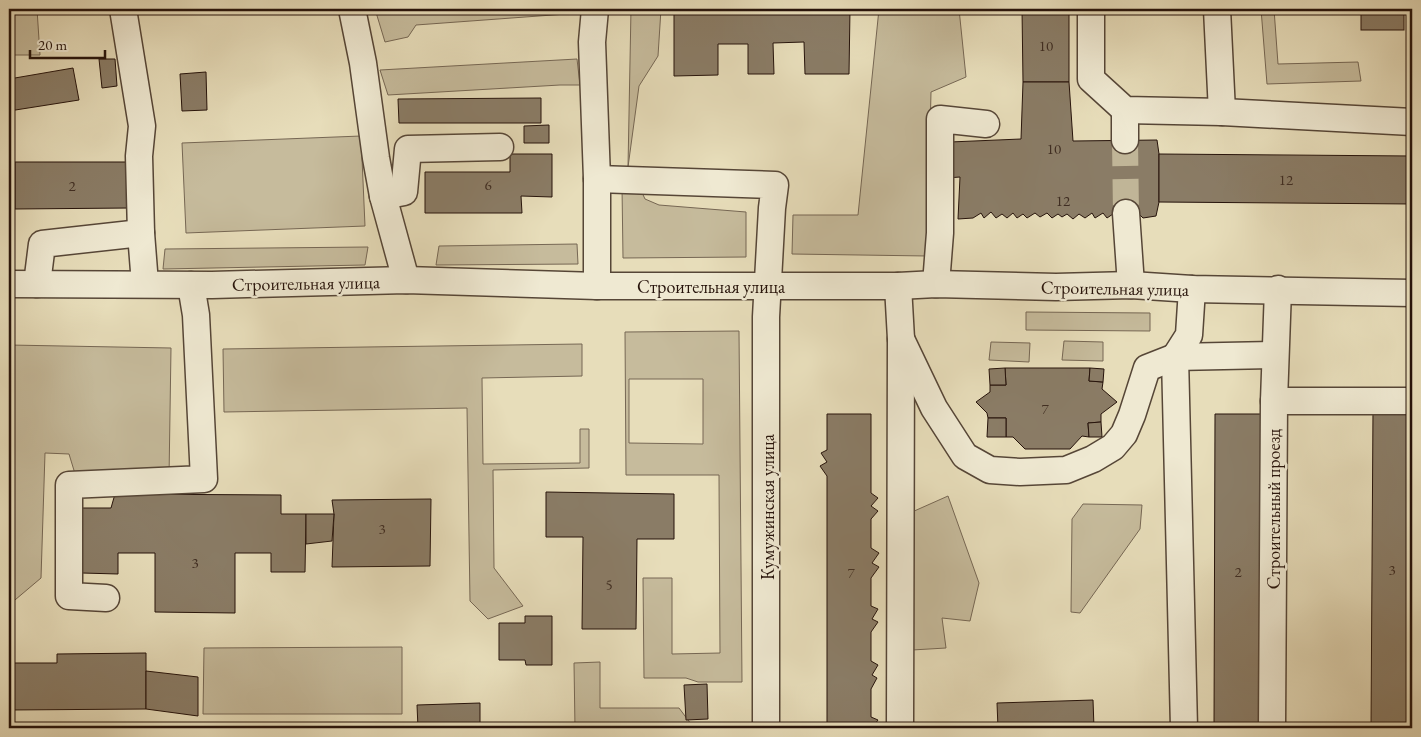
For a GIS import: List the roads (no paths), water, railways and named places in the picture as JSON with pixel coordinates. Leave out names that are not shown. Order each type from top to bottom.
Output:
[{"type":"street","points":[[123,9],[142,126],[139,156],[141,233],[145,284]]},
{"type":"street","points":[[352,9],[363,63],[383,196],[406,280]]},
{"type":"street","points":[[595,9],[592,42],[598,180],[597,286]]},
{"type":"street","points":[[1091,9],[1091,79],[1124,110],[1222,112],[1412,122]]},
{"type":"street","points":[[1216,9],[1222,112]]},
{"type":"street","points":[[1124,110],[1125,140]]},
{"type":"street","points":[[936,284],[940,233],[940,119],[986,124]]},
{"type":"street","points":[[383,196],[404,192],[408,148],[500,147]]},
{"type":"street","name":"Кумужинская улица","points":[[598,180],[775,185],[766,317],[766,728]]},
{"type":"street","points":[[1126,214],[1132,285]]},
{"type":"street","points":[[38,284],[42,244],[141,233]]},
{"type":"street","name":"Строительная улица","points":[[9,284],[192,285],[406,280],[597,286],[898,286],[936,284],[1056,287],[1132,285],[1192,289],[1278,289],[1412,293]]},
{"type":"street","points":[[106,598],[69,596],[70,485],[204,479],[196,315],[192,285]]},
{"type":"street","points":[[898,286],[901,339],[900,728]]},
{"type":"street","points":[[1184,728],[1175,357],[1188,335],[1192,289]]},
{"type":"street","name":"Строительный проезд","points":[[1272,728],[1274,401],[1278,289]]},
{"type":"street","points":[[901,339],[934,408],[965,456],[990,470],[1020,472],[1066,470],[1093,459],[1113,447],[1124,434],[1147,368],[1175,357],[1275,355]]},
{"type":"street","points":[[1274,401],[1412,402]]},
{"type":"tunnel","points":[[1125,140],[1126,213]]}]
